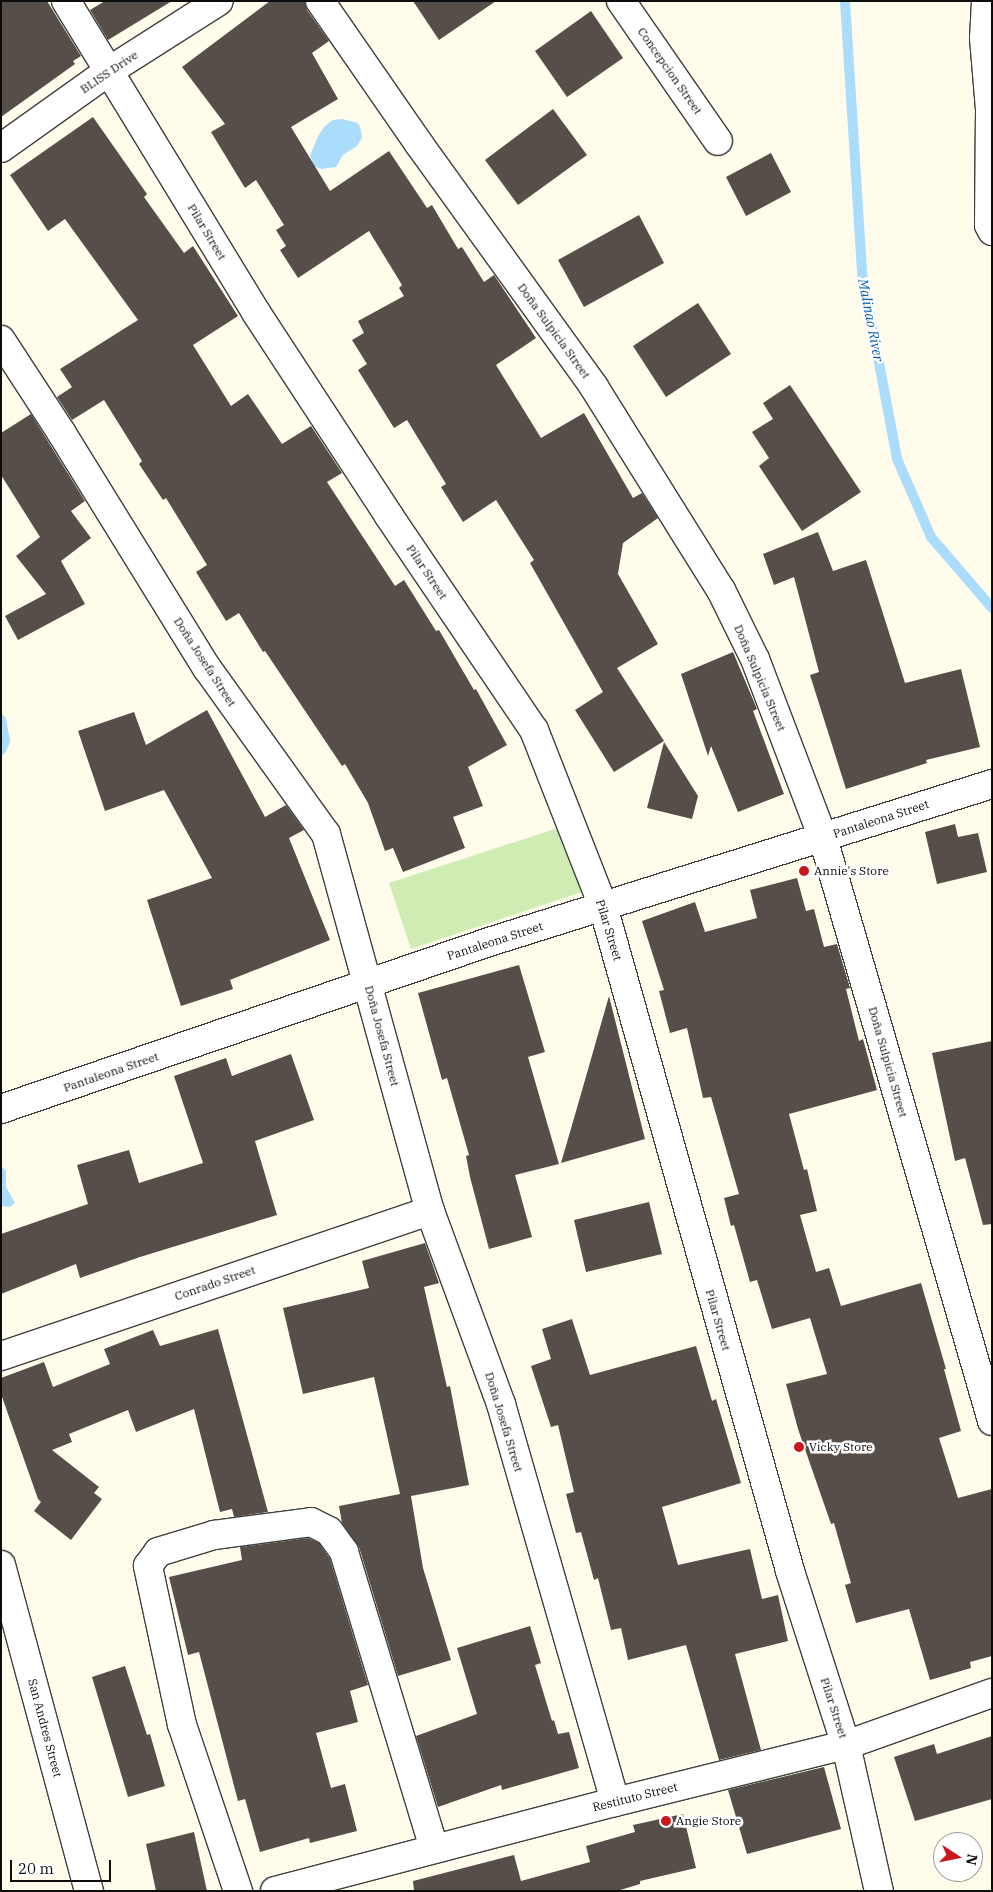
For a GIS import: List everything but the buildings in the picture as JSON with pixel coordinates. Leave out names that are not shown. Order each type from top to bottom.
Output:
[{"type":"street","name":"Pilar Street","points":[[66,1],[257,314],[389,516],[534,730],[603,906],[790,1571],[846,1745],[879,1891]]},
{"type":"street","name":"BLISS Drive","points":[[1,148],[109,71],[219,1]]},
{"type":"street","name":"Doña Sulpicia Street","points":[[320,1],[419,144],[594,387],[721,590],[755,659],[824,838],[992,1421]]},
{"type":"street","name":"Concepcion Street","points":[[621,1],[718,141]]},
{"type":"street","points":[[986,1],[984,38],[990,110],[989,225],[992,232]]},
{"type":"street","name":"Doña Josefa Street","points":[[1,340],[61,432],[207,668],[326,834],[430,1211],[501,1404],[615,1802]]},
{"type":"street","name":"Pantaleona Street","points":[[1,1109],[368,985],[489,942],[992,784]]},
{"type":"street","name":"Conrado Street","points":[[1,1356],[430,1211]]},
{"type":"street","points":[[238,1891],[182,1725],[148,1566],[158,1552],[214,1535],[311,1522],[329,1531],[344,1552],[434,1849]]},
{"type":"street","name":"San Andres Street","points":[[1,1564],[89,1891]]},
{"type":"street","name":"Restituto Street","points":[[275,1891],[615,1802],[846,1745],[992,1693]]},
{"type":"green space","points":[[564,826],[585,891],[411,949],[389,883]]},
{"type":"water","points":[[342,119],[358,123],[362,138],[357,146],[343,155],[336,167],[321,169],[314,166],[310,156],[318,136],[325,126],[333,120]]},
{"type":"water","points":[[1,1166],[6,1171],[6,1187],[15,1203],[10,1207],[1,1206]]},
{"type":"waterway","name":"Malinao River","points":[[845,1],[862,273],[897,459],[931,537],[992,608]]},
{"type":"waterway","points":[[1,720],[5,741],[1,750]]},
{"type":"place","name":"Annie's Store","points":[[804,871]]},
{"type":"place","name":"Vicky Store","points":[[799,1447]]},
{"type":"place","name":"Angie Store","points":[[666,1821]]}]
